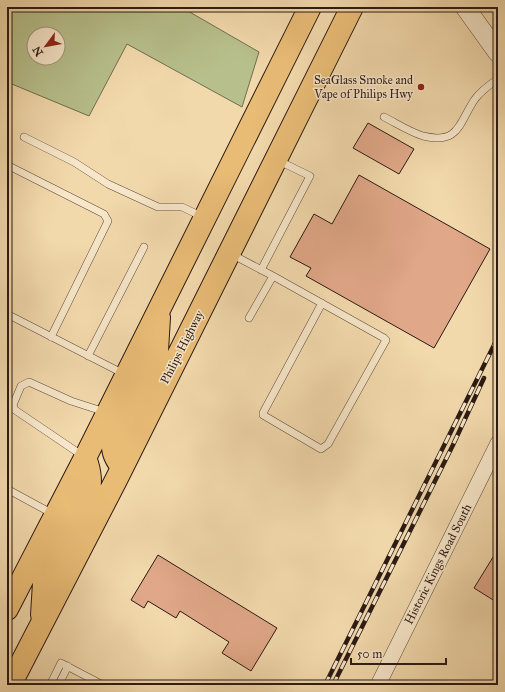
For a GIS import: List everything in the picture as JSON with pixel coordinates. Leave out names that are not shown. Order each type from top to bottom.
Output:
[{"type":"main road","points":[[7,609],[108,413],[310,7]]},
{"type":"main road","name":"Philips Highway","points":[[10,685],[122,468],[352,7]]},
{"type":"main road","points":[[122,468],[115,459],[113,451],[114,436],[157,351],[159,310]]},
{"type":"main road","points":[[42,624],[44,583],[88,500],[91,485],[90,470],[85,458]]},
{"type":"street","points":[[465,7],[498,53]]},
{"type":"street","name":"Historic Kings Road South","points":[[378,685],[498,443]]},
{"type":"lane","points":[[384,117],[424,136],[443,137],[458,130],[475,99],[485,88],[498,79]]},
{"type":"lane","points":[[24,137],[74,162],[108,184],[158,207],[182,207],[205,218]]},
{"type":"lane","points":[[261,270],[310,176],[276,160]]},
{"type":"lane","points":[[7,165],[104,214],[108,221],[51,337]]},
{"type":"lane","points":[[88,356],[144,247]]},
{"type":"lane","points":[[229,253],[322,303],[386,340],[328,444],[321,449],[263,415],[263,412],[322,303]]},
{"type":"lane","points":[[249,318],[273,276]]},
{"type":"lane","points":[[7,314],[126,375]]},
{"type":"lane","points":[[85,458],[15,410],[13,405],[21,386],[28,382],[71,401],[108,413]]},
{"type":"lane","points":[[7,489],[55,515]]},
{"type":"lane","points":[[50,685],[61,663],[104,685]]},
{"type":"lane","points":[[60,682],[68,666]]},
{"type":"green space","points":[[7,7],[181,7],[259,52],[242,107],[127,44],[89,116],[7,82]]},
{"type":"building","points":[[368,123],[414,149],[399,174],[353,148]]},
{"type":"building","points":[[359,175],[490,249],[434,348],[306,276],[311,268],[290,257],[314,214],[332,224]]},
{"type":"building","points":[[498,549],[498,603],[474,588]]},
{"type":"building","points":[[158,555],[277,628],[251,671],[222,653],[229,642],[180,611],[176,618],[148,601],[144,608],[131,600]]},
{"type":"railway","points":[[325,685],[498,337]]},
{"type":"railway","points":[[333,685],[453,445],[484,378]]},
{"type":"place","name":"SeaGlass Smoke and Vape of Philips Hwy","points":[[421,87]]}]
